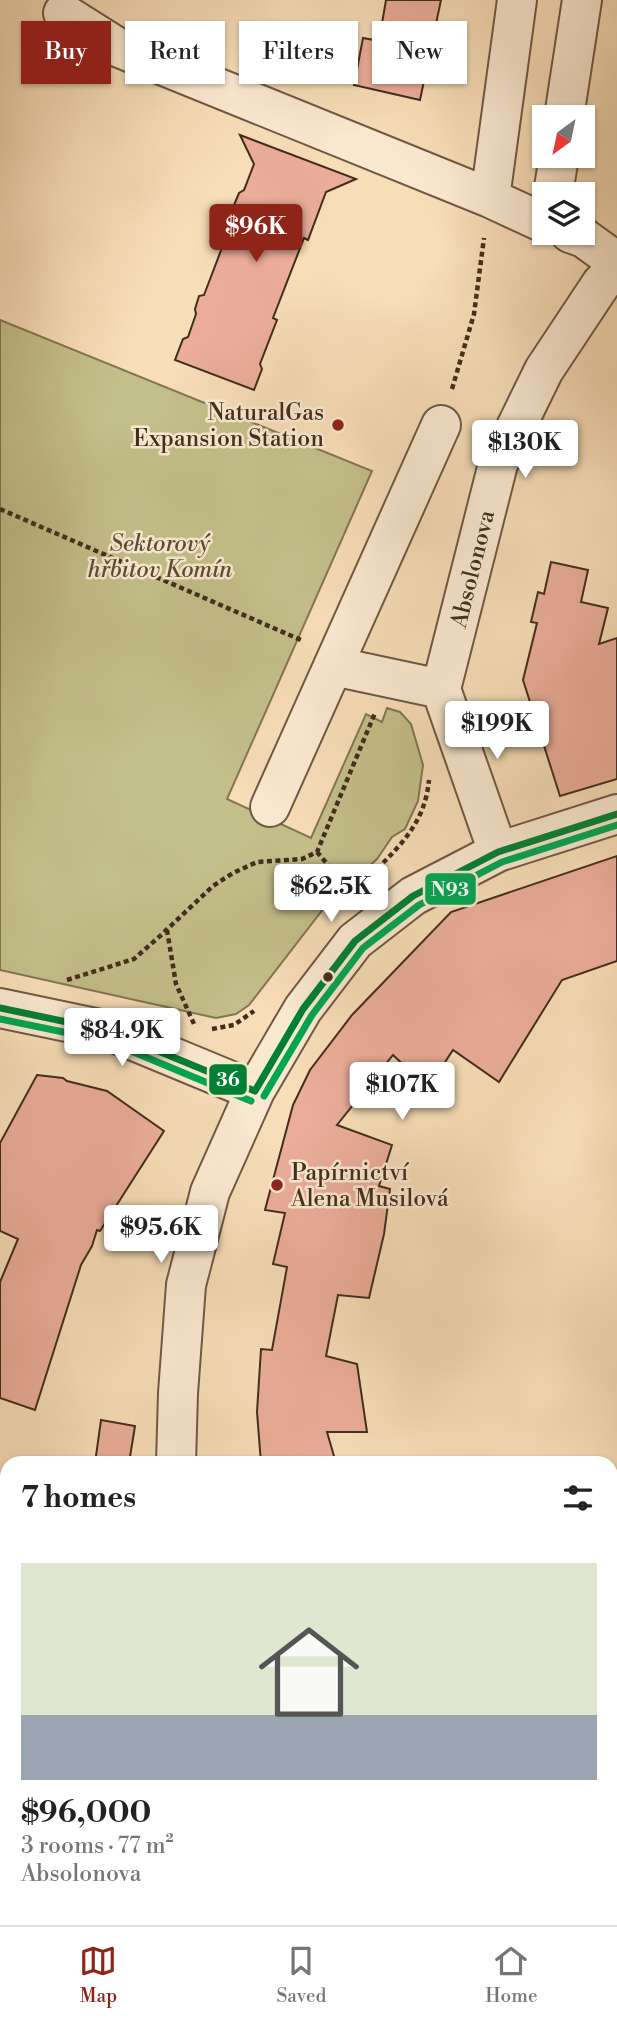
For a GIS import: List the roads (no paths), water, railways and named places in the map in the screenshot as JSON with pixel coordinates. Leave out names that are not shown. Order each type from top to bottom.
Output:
[{"type":"street","points":[[490,198],[517,0]]},
{"type":"street","points":[[566,105],[582,0]]},
{"type":"street","points":[[63,13],[117,47],[532,217]]},
{"type":"street","points":[[594,245],[617,262]]},
{"type":"street","name":"Absolonova","points":[[441,689],[498,464],[544,370],[601,284],[617,268]]},
{"type":"street","points":[[270,807],[441,425]]},
{"type":"street","points":[[335,661],[441,689],[498,852]]},
{"type":"street","points":[[176,1456],[186,1285],[210,1192],[255,1091],[303,1009],[355,941],[413,896],[498,852],[617,814]]},
{"type":"street","points":[[0,1008],[110,1031],[255,1091]]},
{"type":"place","name":"NaturalGas Expansion Station","points":[[338,425]]},
{"type":"place","name":"Papírnictví Alena Musilová","points":[[277,1185]]},
{"type":"park label","name":"Sektorový hřbitov Komín","points":[[160,556]]}]
